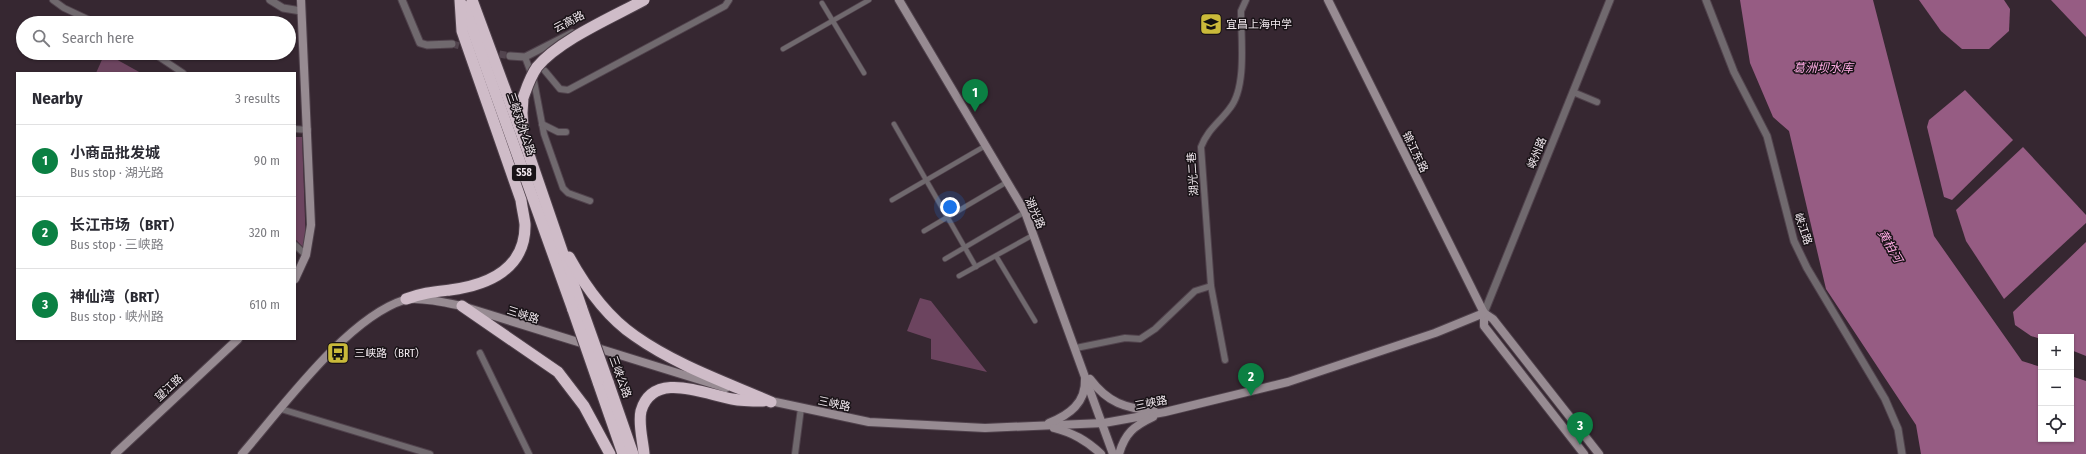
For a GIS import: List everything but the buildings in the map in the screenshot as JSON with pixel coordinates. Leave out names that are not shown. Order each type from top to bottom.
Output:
[{"type":"highway","name":"三峡对外公路","points":[[461,0],[577,310]]},
{"type":"highway","points":[[406,299],[424,292],[452,290],[492,279],[511,265],[521,246],[524,235],[525,224],[521,200],[462,31],[461,0]]},
{"type":"highway","name":"三峡对外公路","points":[[472,0],[526,146],[556,234],[577,310]]},
{"type":"highway","points":[[526,146],[522,113],[523,98],[529,80],[534,71],[553,53],[571,40],[644,0]]},
{"type":"highway","points":[[556,234],[575,269],[592,292],[615,319],[634,336],[690,368],[771,402]]},
{"type":"highway","points":[[462,306],[558,372],[584,406],[610,454]]},
{"type":"highway","name":"三峡公路","points":[[577,310],[603,382],[633,454]]},
{"type":"highway","name":"三峡公路","points":[[603,382],[623,454]]},
{"type":"highway","points":[[644,454],[640,422],[641,412],[646,402],[660,389],[671,386],[734,400],[771,402]]},
{"type":"main road","points":[[296,277],[306,255],[312,225],[301,0]]},
{"type":"main road","name":"湖光路","points":[[899,0],[1025,212],[1104,423],[1114,454]]},
{"type":"main road","name":"锦江东路","points":[[1328,0],[1484,313]]},
{"type":"main road","name":"三峡路","points":[[242,454],[333,349],[373,315],[406,299],[440,301],[462,306],[771,402],[869,422],[985,428],[1104,423],[1165,412],[1288,382],[1435,333],[1484,313]]},
{"type":"main road","points":[[1484,313],[1484,326],[1584,454]]},
{"type":"main road","points":[[1484,313],[1493,319],[1599,454]]},
{"type":"main road","name":"望江路","points":[[115,454],[237,340]]},
{"type":"main road","points":[[1084,371],[1100,392],[1116,404],[1135,409],[1165,412]]},
{"type":"main road","points":[[1043,426],[1064,417],[1078,405],[1085,390],[1084,371]]},
{"type":"main road","points":[[1119,454],[1124,439],[1138,424],[1165,412]]},
{"type":"main road","points":[[1043,426],[1070,432],[1087,441],[1101,454]]},
{"type":"street","points":[[53,0],[64,8],[81,16]]},
{"type":"street","points":[[270,0],[283,8],[301,11]]},
{"type":"street","points":[[402,0],[420,43],[427,45],[452,44]]},
{"type":"street","name":"云高路","points":[[525,57],[636,0]]},
{"type":"street","points":[[544,71],[560,89],[568,90],[726,6],[729,0]]},
{"type":"street","points":[[782,49],[869,0]]},
{"type":"street","name":"湖光二巷","points":[[1225,360],[1211,286],[1200,147],[1205,135],[1231,108],[1240,88],[1241,11],[1246,0]]},
{"type":"street","name":"峡州路","points":[[1484,313],[1610,0]]},
{"type":"street","name":"峡江路","points":[[1706,0],[1734,72],[1767,136],[1794,241],[1808,268],[1885,399],[1898,429],[1902,454]]},
{"type":"street","points":[[822,3],[864,73]]},
{"type":"street","points":[[510,56],[525,57],[534,81],[544,134],[565,191],[590,201]]},
{"type":"street","points":[[164,60],[182,72]]},
{"type":"street","points":[[1573,92],[1597,102]]},
{"type":"street","points":[[542,124],[558,132],[566,132]]},
{"type":"street","points":[[894,124],[976,267]]},
{"type":"street","points":[[296,129],[308,130]]},
{"type":"street","points":[[892,200],[985,146]]},
{"type":"street","points":[[924,231],[1007,182]]},
{"type":"street","points":[[945,259],[1025,212]]},
{"type":"street","points":[[959,276],[1033,235]]},
{"type":"street","points":[[296,246],[306,255]]},
{"type":"street","points":[[996,256],[1035,321]]},
{"type":"street","points":[[1076,348],[1125,338],[1140,339],[1155,330],[1195,291],[1211,286]]},
{"type":"street","points":[[480,353],[529,454]]},
{"type":"street","points":[[795,454],[801,408]]},
{"type":"street","points":[[281,409],[414,452],[430,454]]},
{"type":"shaded area","points":[[102,60],[118,60],[139,72],[96,72]]},
{"type":"shaded area","points":[[296,137],[302,137],[306,246],[304,248],[296,240]]},
{"type":"shaded area","points":[[920,298],[931,301],[987,372],[931,359],[931,339],[907,331]]},
{"type":"water","name":"葛洲坝水库","points":[[1740,0],[1873,0],[1934,236],[2022,361],[2038,366],[2038,442],[2074,442],[2074,377],[2086,381],[2086,454],[1921,454],[1916,425],[1826,289],[1789,131],[1773,117],[1750,63]]},
{"type":"water","points":[[1919,0],[2004,0],[2010,9],[2009,31],[1989,49],[1962,49],[1941,31]]},
{"type":"water","points":[[2051,0],[2086,0],[2086,37]]},
{"type":"water","points":[[1965,90],[2013,140],[1952,200],[1944,197],[1927,127],[1929,120]]},
{"type":"water","points":[[2023,147],[2086,215],[2086,223],[2004,299],[1966,241],[1956,210]]},
{"type":"water","points":[[2086,242],[2086,356],[2074,351],[2074,334],[2038,334],[2038,338],[2031,336],[2015,325],[2013,312]]},
{"type":"tunnel","points":[[452,44],[469,48]]},
{"type":"tunnel","points":[[489,52],[510,56]]},
{"type":"place","name":"宜昌上海中学","points":[[1211,24]]},
{"type":"place","name":"小商品批发城","points":[[975,112]]},
{"type":"place","name":"三峡路（BRT）","points":[[338,353]]},
{"type":"place","name":"长江市场（BRT）","points":[[1251,396]]},
{"type":"place","name":"神仙湾（BRT）","points":[[1580,445]]},
{"type":"water label","name":"黄柏河","points":[[1890,246]]}]
